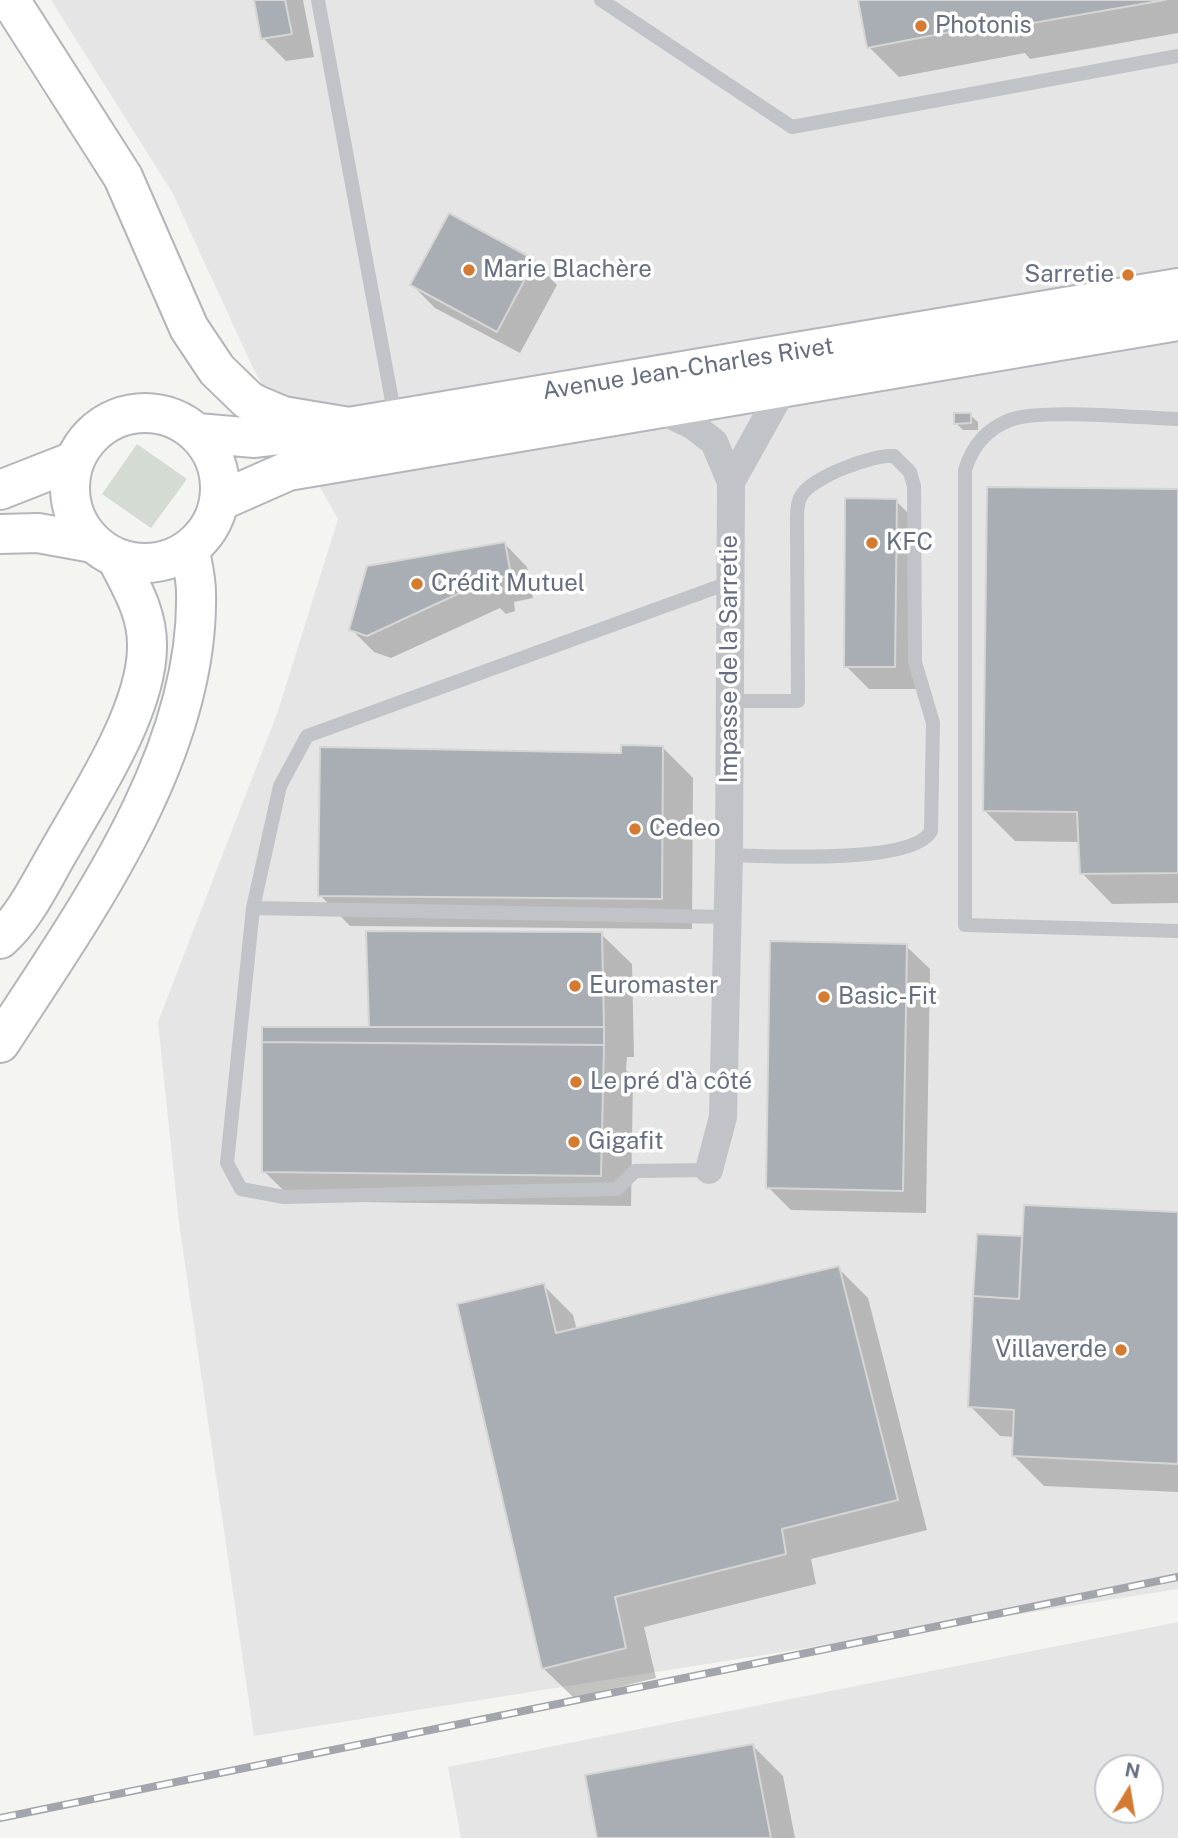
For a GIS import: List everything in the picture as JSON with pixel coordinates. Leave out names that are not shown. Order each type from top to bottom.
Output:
[{"type":"main road","points":[[10,0],[123,177],[189,328],[217,370],[248,400],[257,405],[283,416],[349,427]]},
{"type":"main road","name":"Avenue Jean-Charles Rivet","points":[[197,433],[255,438],[349,427],[1178,288]]},
{"type":"main road","name":"Avenue Jean-Charles Rivet","points":[[220,501],[288,471],[1178,321]]},
{"type":"main road","points":[[0,534],[38,533],[105,551],[141,564],[167,561],[190,550],[215,520],[220,501],[217,464],[213,453],[197,433],[180,421],[160,414],[139,413],[118,417],[100,428],[84,443],[74,461],[70,483],[71,505],[79,526],[105,551],[146,618],[148,650],[140,686],[124,731],[103,774],[39,885],[0,939]]},
{"type":"main road","points":[[0,490],[74,461]]},
{"type":"main road","points":[[0,1043],[86,913],[136,820],[176,721],[192,659],[196,591],[190,550]]},
{"type":"street","points":[[731,482],[784,387]]},
{"type":"street","points":[[658,409],[692,425],[714,442],[731,482]]},
{"type":"street","name":"Impasse de la Sarretie","points":[[709,1170],[723,1117],[729,855],[731,482]]},
{"type":"lane","points":[[318,0],[395,418]]},
{"type":"lane","points":[[601,0],[792,127],[1178,56]]},
{"type":"lane","points":[[1178,419],[1041,415],[1012,419],[993,428],[971,450],[965,470],[965,925],[1178,931]]},
{"type":"lane","points":[[729,855],[881,854],[920,841],[931,831],[933,723],[915,662],[915,499],[910,472],[894,457],[871,458],[812,485],[798,503],[798,701],[730,702]]},
{"type":"lane","points":[[709,1170],[635,1171],[617,1189],[284,1197],[241,1189],[226,1163],[253,908],[280,786],[307,736],[731,582]]},
{"type":"lane","points":[[253,908],[727,917]]},
{"type":"shaded area","points":[[51,0],[1178,0],[1178,1589],[254,1736],[179,1223],[158,1022],[278,711],[338,519],[253,368],[172,192]]},
{"type":"shaded area","points":[[137,444],[187,479],[151,528],[102,494]]},
{"type":"shaded area","points":[[1178,1622],[1178,1838],[461,1838],[448,1767]]},
{"type":"building","points":[[254,0],[285,0],[292,34],[261,39]]},
{"type":"building","name":"Photonis","points":[[858,0],[1165,0],[998,29],[997,23],[867,48]]},
{"type":"building","points":[[449,213],[535,260],[497,332],[410,285]]},
{"type":"building","points":[[954,413],[971,413],[971,423],[954,424]]},
{"type":"building","points":[[987,487],[1178,489],[1178,873],[1080,874],[1077,812],[983,811]]},
{"type":"building","points":[[845,498],[897,499],[895,667],[844,667]]},
{"type":"building","points":[[505,542],[511,575],[492,579],[492,587],[481,591],[477,585],[367,636],[349,630],[367,566]]},
{"type":"building","points":[[621,745],[663,746],[662,899],[318,896],[320,747],[621,753]]},
{"type":"building","points":[[366,931],[602,932],[604,1027],[369,1027]]},
{"type":"building","points":[[770,941],[907,944],[903,1191],[766,1188]]},
{"type":"building","points":[[262,1027],[604,1027],[604,1045],[262,1042]]},
{"type":"building","points":[[262,1042],[604,1045],[601,1176],[262,1172]]},
{"type":"building","points":[[1024,1205],[1178,1212],[1178,1464],[1012,1456],[1014,1410],[968,1407],[973,1296],[1019,1299]]},
{"type":"building","points":[[977,1234],[1022,1236],[1019,1299],[973,1296]]},
{"type":"building","points":[[839,1266],[898,1500],[782,1529],[786,1554],[615,1597],[626,1648],[542,1669],[457,1304],[544,1283],[556,1333]]},
{"type":"building","points":[[753,1744],[771,1838],[597,1838],[585,1775]]},
{"type":"railway","points":[[0,1818],[1178,1577]]},
{"type":"place","name":"Photonis","points":[[921,26]]},
{"type":"place","name":"Marie Blachère","points":[[469,270]]},
{"type":"place","name":"Sarretie","points":[[1128,275]]},
{"type":"place","name":"KFC","points":[[872,543]]},
{"type":"place","name":"Crédit Mutuel","points":[[417,584]]},
{"type":"place","name":"Cedeo","points":[[635,829]]},
{"type":"place","name":"Euromaster","points":[[575,986]]},
{"type":"place","name":"Basic-Fit","points":[[824,997]]},
{"type":"place","name":"Le pré d'à côté","points":[[576,1082]]},
{"type":"place","name":"Gigafit","points":[[574,1142]]},
{"type":"place","name":"Villaverde","points":[[1121,1350]]}]
